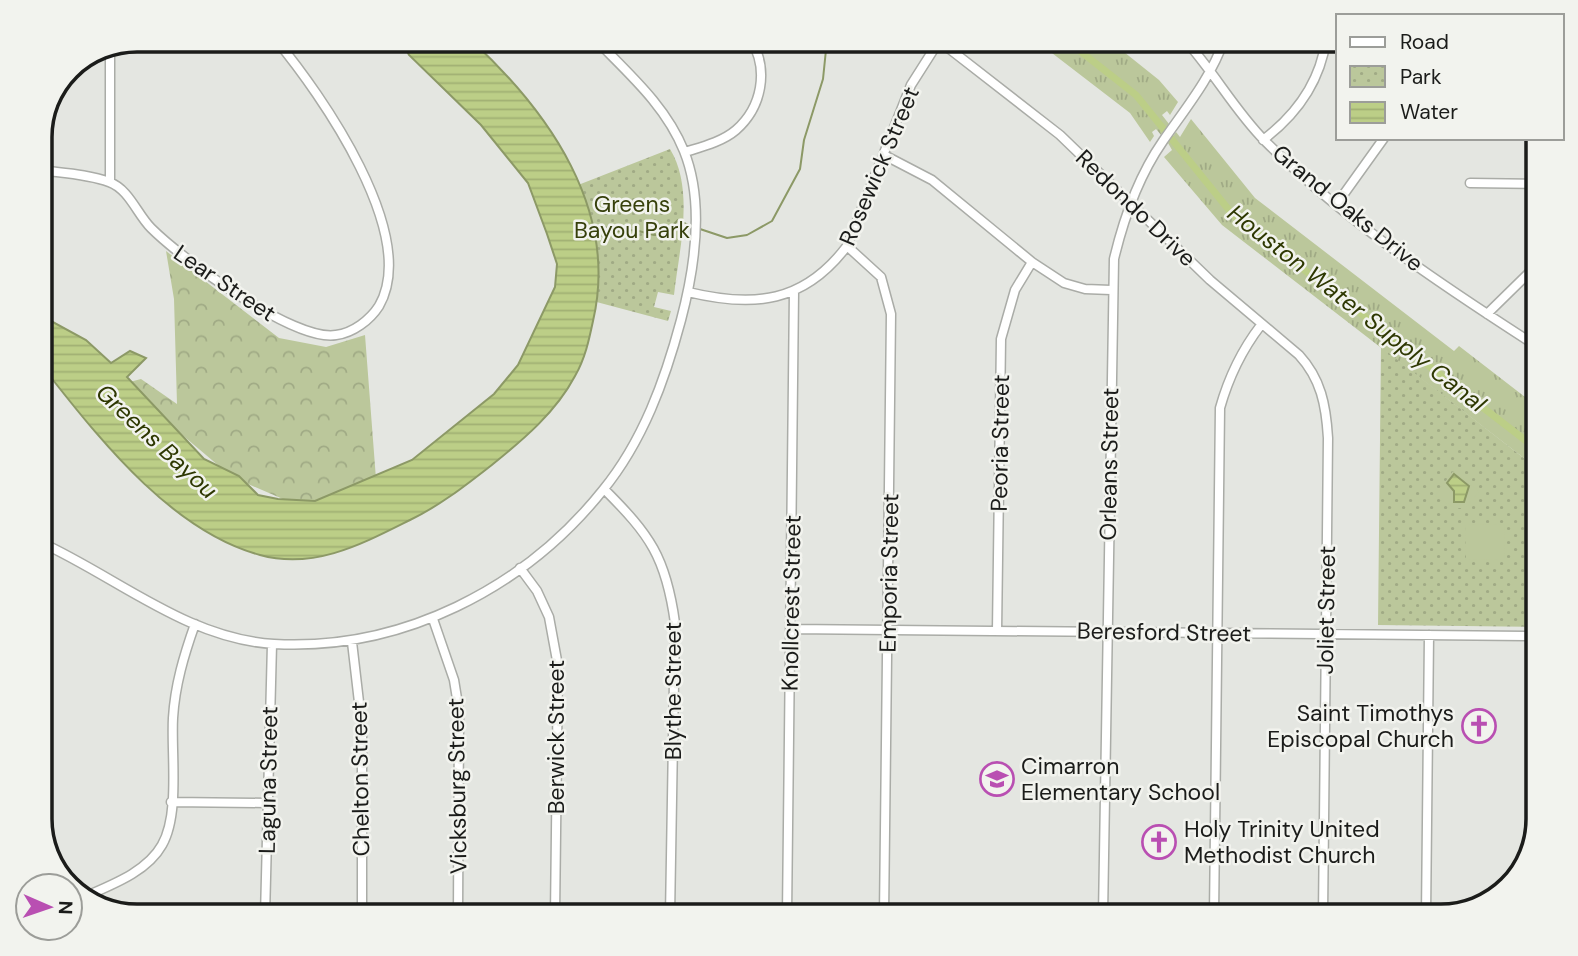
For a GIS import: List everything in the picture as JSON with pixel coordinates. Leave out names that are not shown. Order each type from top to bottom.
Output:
[{"type":"street","name":"Lear Street","points":[[110,182],[130,199],[148,225],[171,248],[290,327],[313,335],[337,335],[360,326],[374,313],[385,296],[390,262],[370,191],[350,145],[325,103],[285,52]]},
{"type":"street","points":[[53,549],[195,624],[272,644],[352,642],[433,619],[490,589],[520,568],[580,516],[604,489],[633,445],[664,380],[688,292],[696,218],[694,187],[685,152],[670,121],[652,97],[608,52]]},
{"type":"street","points":[[685,152],[734,132],[750,115],[759,94],[762,77],[757,52]]},
{"type":"street","name":"Rosewick Street","points":[[688,292],[727,302],[753,302],[794,291],[830,268],[847,246],[911,85],[931,52]]},
{"type":"street","name":"Redondo Drive","points":[[952,52],[1060,135],[1210,280],[1304,361],[1321,389]]},
{"type":"street","name":"Grand Oaks Drive","points":[[1195,52],[1263,140],[1336,205],[1525,339]]},
{"type":"street","name":"Orleans Street","points":[[1103,904],[1111,290],[1114,259],[1131,201],[1163,140],[1210,71],[1219,52]]},
{"type":"street","points":[[1263,140],[1285,124],[1297,110],[1312,85],[1322,52]]},
{"type":"street","points":[[53,172],[110,182],[110,57]]},
{"type":"street","points":[[1336,205],[1383,140]]},
{"type":"street","points":[[884,155],[933,180],[1032,262],[1064,283],[1085,289],[1111,290]]},
{"type":"street","points":[[1470,183],[1525,184]]},
{"type":"street","name":"Emporia Street","points":[[847,246],[881,277],[891,314],[884,904]]},
{"type":"street","name":"Peoria Street","points":[[997,631],[1001,339],[1015,290],[1032,262]]},
{"type":"street","points":[[1487,314],[1525,277]]},
{"type":"street","name":"Knollcrest Street","points":[[787,904],[794,291]]},
{"type":"street","points":[[1214,904],[1220,408],[1228,380],[1242,350],[1261,324]]},
{"type":"street","name":"Joliet Street","points":[[1321,389],[1328,438],[1323,904]]},
{"type":"street","name":"Blythe Street","points":[[604,489],[644,530],[662,563],[670,587],[675,623],[670,904]]},
{"type":"street","name":"Berwick Street","points":[[520,568],[537,591],[555,641],[558,666],[555,904]]},
{"type":"street","name":"Vicksburg Street","points":[[433,619],[454,680],[459,711],[458,904]]},
{"type":"street","points":[[94,891],[132,873],[149,861],[162,845],[169,827],[173,716],[181,664],[195,624]]},
{"type":"street","name":"Beresford Street","points":[[791,629],[1525,636]]},
{"type":"street","points":[[1426,904],[1429,635]]},
{"type":"street","name":"Chelton Street","points":[[352,642],[362,728],[362,904]]},
{"type":"street","name":"Laguna Street","points":[[265,904],[272,644]]},
{"type":"street","points":[[171,802],[267,803]]},
{"type":"green space","points":[[1051,52],[1124,52],[1159,80],[1178,102],[1170,115],[1167,111],[1162,115],[1169,124],[1161,135],[1156,129],[1152,132],[1154,136],[1150,142],[1130,113]]},
{"type":"green space","points":[[1191,119],[1255,198],[1454,351],[1459,346],[1525,397],[1525,459],[1222,225],[1164,157],[1172,150],[1168,143],[1176,132],[1180,137]]},
{"type":"green space","name":"Greens Bayou Park","points":[[670,149],[678,165],[684,201],[682,240],[674,295],[658,292],[654,307],[671,311],[668,321],[589,300],[573,187]]},
{"type":"green space","points":[[166,251],[279,338],[326,347],[365,335],[376,479],[299,506],[232,477],[122,384],[141,379],[177,404],[174,299]]},
{"type":"green space","points":[[1381,347],[1525,459],[1525,627],[1378,625]]},
{"type":"green space","points":[[1453,471],[1479,491],[1466,508],[1455,508],[1435,496]]},
{"type":"green space","points":[[1504,524],[1505,559],[1466,560],[1465,525]]},
{"type":"water","name":"Greens Bayou","points":[[407,52],[483,52],[527,99],[551,131],[571,166],[586,202],[596,240],[598,280],[588,342],[575,376],[549,413],[505,455],[443,501],[392,529],[337,552],[299,559],[260,555],[229,544],[171,507],[144,484],[95,432],[53,380],[53,322],[86,340],[111,363],[130,351],[146,358],[127,377],[204,459],[239,476],[258,495],[315,501],[412,460],[494,394],[518,365],[555,287],[557,264],[528,183],[481,125]]},
{"type":"water","points":[[1454,474],[1469,486],[1464,502],[1454,502],[1454,491],[1447,483]]},
{"type":"waterway","points":[[700,229],[727,238],[747,235],[772,221],[800,169],[804,140],[823,79],[826,52]]},
{"type":"waterway","name":"Houston Water Supply Canal","points":[[1081,52],[1136,95],[1233,215],[1525,440]]},
{"type":"waterway","points":[[595,238],[625,230],[659,235],[678,220],[688,225]]},
{"type":"place","name":"Saint Timothys Episcopal Church","points":[[1479,726]]},
{"type":"place","name":"Cimarron Elementary School","points":[[997,779]]},
{"type":"place","name":"Holy Trinity United Methodist Church","points":[[1159,842]]}]
